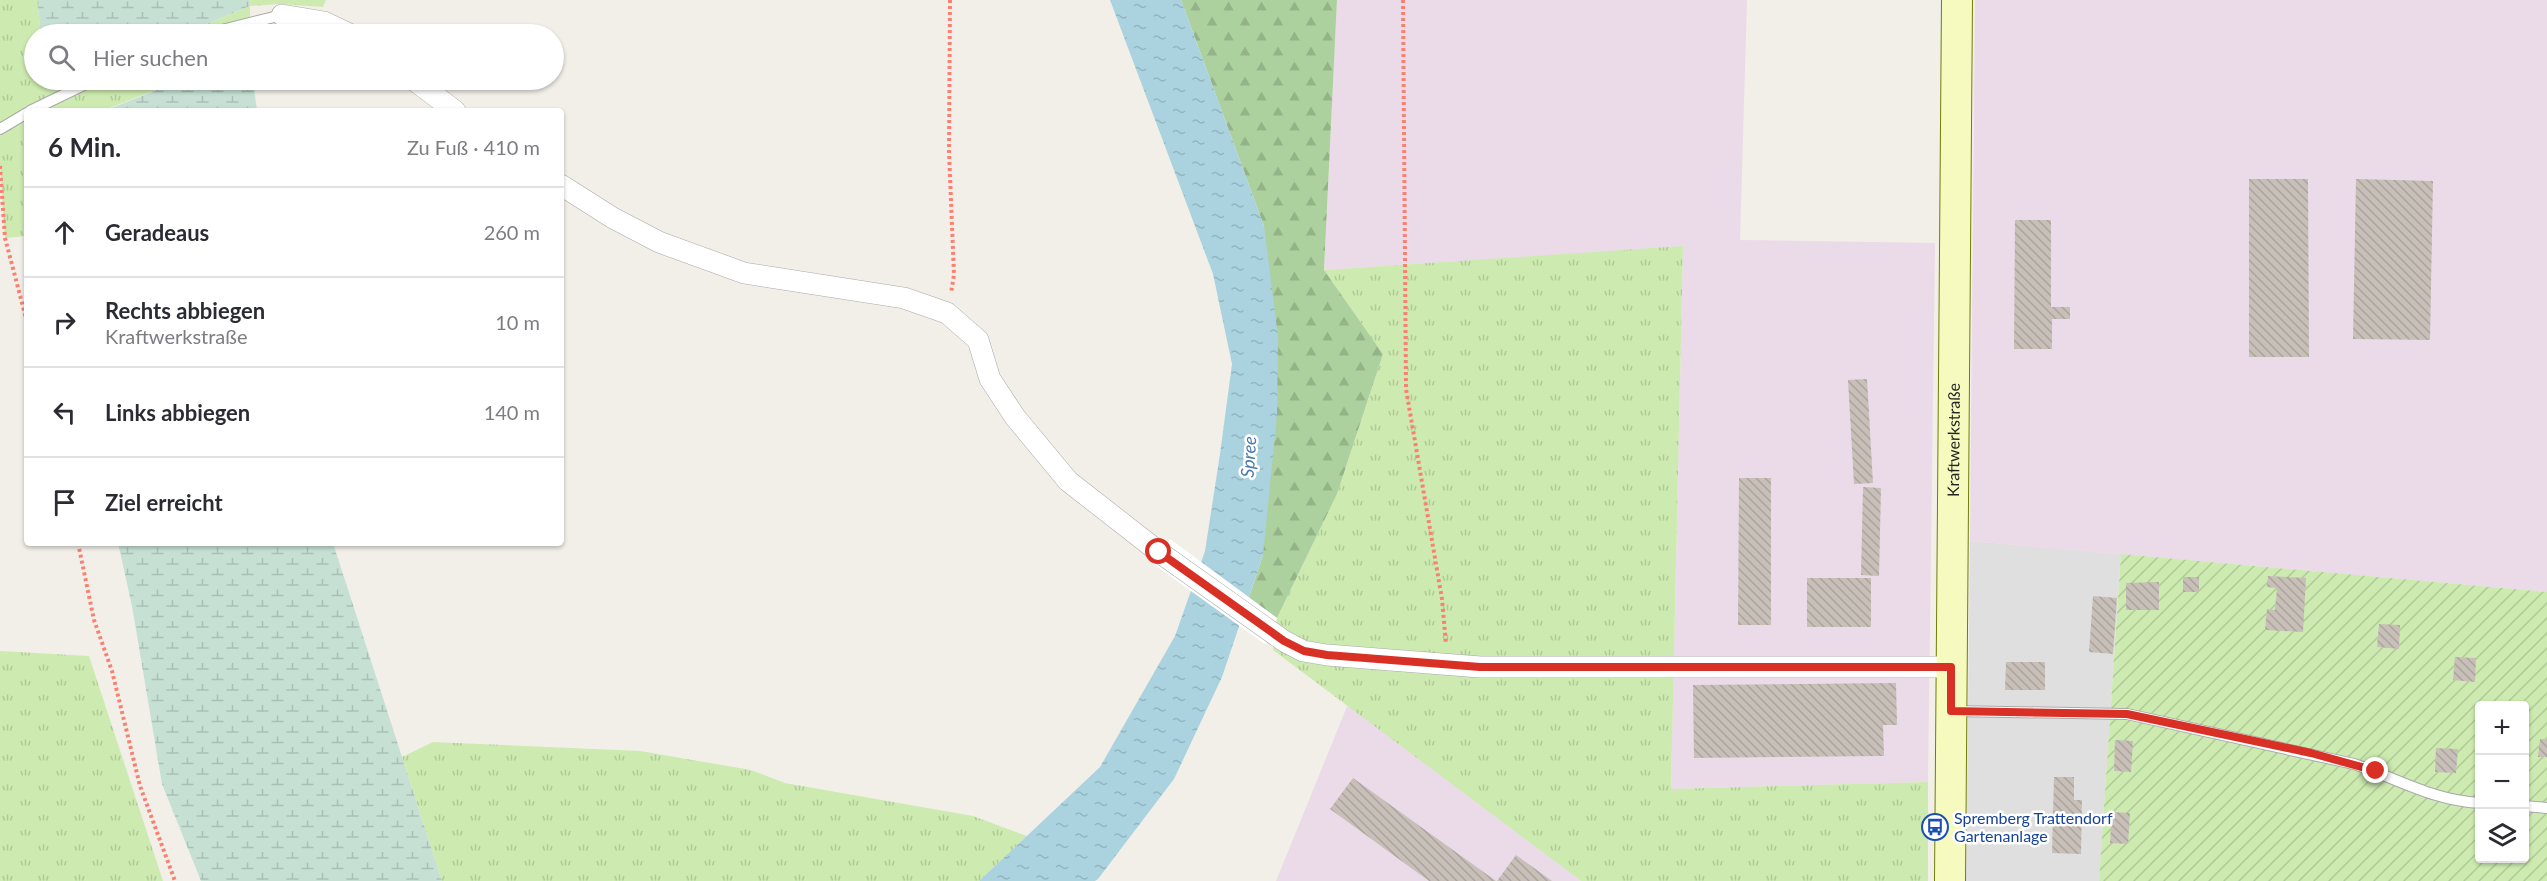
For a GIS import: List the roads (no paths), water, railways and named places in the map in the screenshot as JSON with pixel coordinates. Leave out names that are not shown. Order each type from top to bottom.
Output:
[{"type":"main road","name":"Kraftwerkstraße","points":[[1950,881],[1957,0]]},
{"type":"street","points":[[282,15],[328,24]]},
{"type":"street","points":[[427,90],[451,108]]},
{"type":"street","points":[[564,187],[613,218],[659,242],[744,273],[904,298],[947,313],[978,340],[990,379],[1015,417],[1068,481],[1159,552],[1270,632],[1304,651],[1327,655],[1480,667],[1951,667]]},
{"type":"lane","points":[[246,24],[282,15]]},
{"type":"lane","points":[[37,108],[74,90]]},
{"type":"lane","points":[[0,129],[24,115]]},
{"type":"lane","points":[[1951,711],[2127,714],[2354,764],[2389,776],[2433,796],[2475,802]]},
{"type":"lane","points":[[2529,806],[2547,808]]},
{"type":"water","name":"Spree","points":[[1110,0],[1181,0],[1264,226],[1278,337],[1277,414],[1263,555],[1222,677],[1174,779],[1098,879],[1095,881],[979,881],[1100,767],[1175,636],[1205,551],[1220,454],[1232,364],[1213,274]]},
{"type":"place","name":"Spremberg Trattendorf Gartenanlage","points":[[1935,827]]}]
